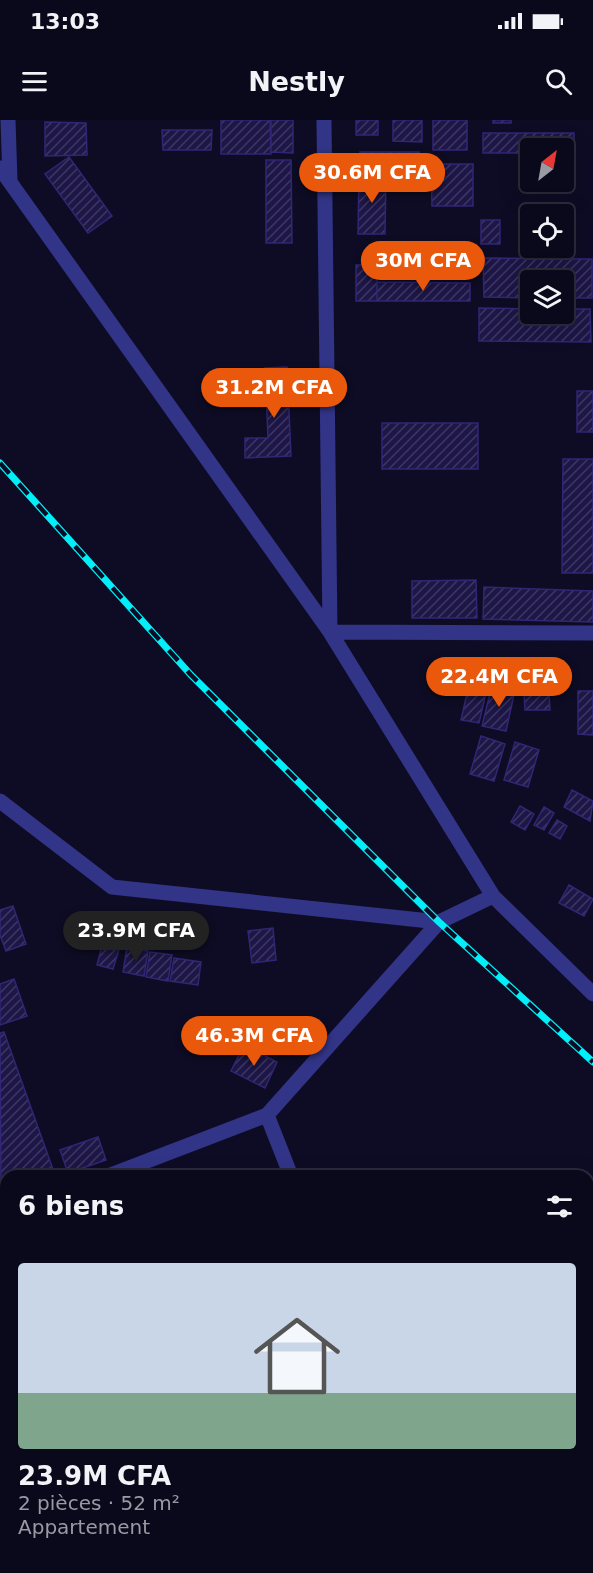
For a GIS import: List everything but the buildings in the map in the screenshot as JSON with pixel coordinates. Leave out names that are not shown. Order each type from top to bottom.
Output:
[{"type":"street","points":[[9,120],[10,181]]},
{"type":"street","points":[[324,120],[330,632]]},
{"type":"street","points":[[0,168],[330,632],[493,896],[593,994]]},
{"type":"street","points":[[330,632],[593,633]]},
{"type":"street","points":[[0,801],[112,887],[439,922]]},
{"type":"street","points":[[124,1170],[267,1115],[439,922],[493,896]]},
{"type":"street","points":[[267,1115],[289,1170]]},
{"type":"railway","points":[[0,463],[191,675],[439,922],[593,1062]]}]
